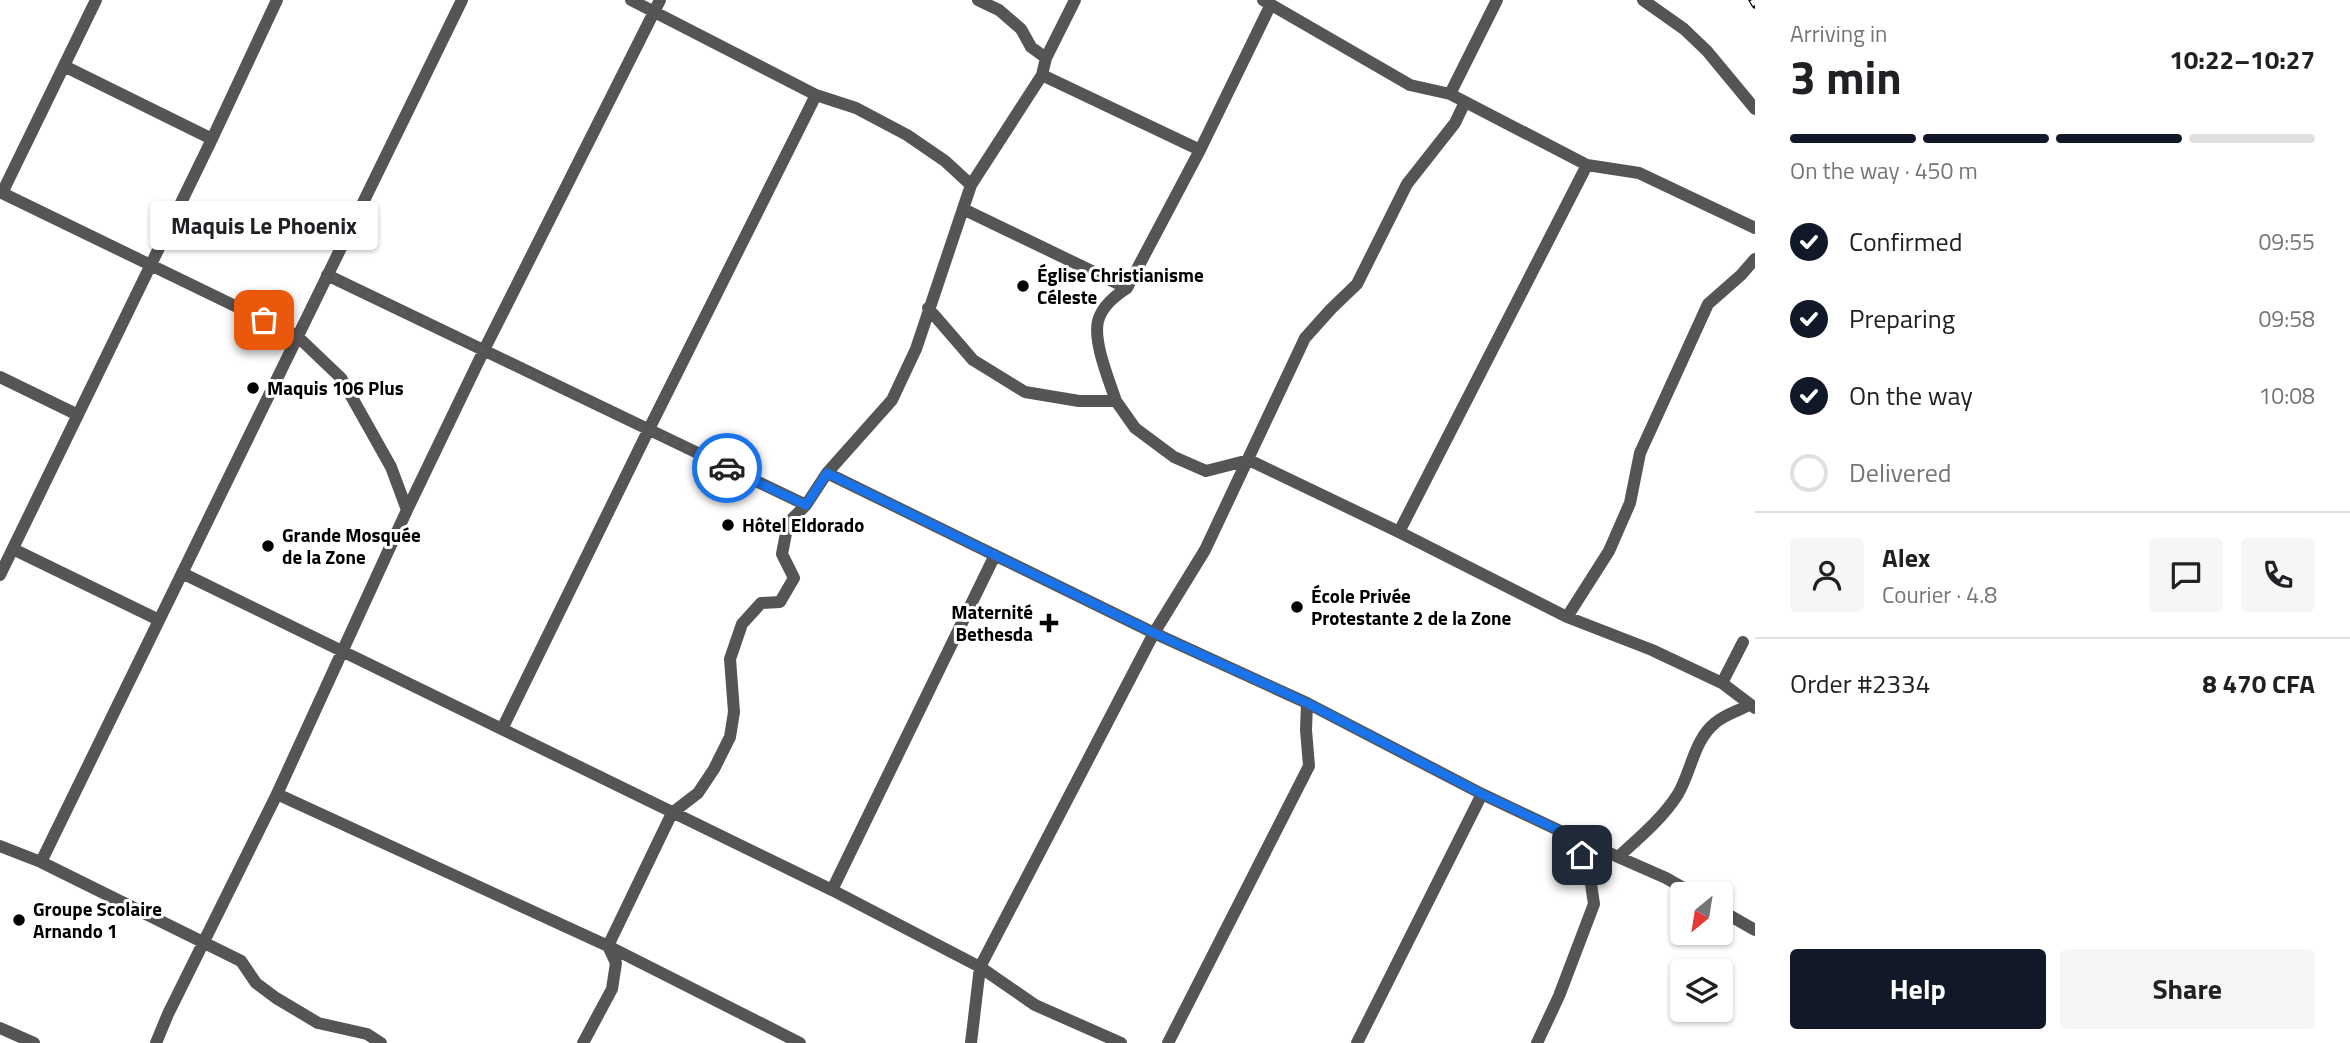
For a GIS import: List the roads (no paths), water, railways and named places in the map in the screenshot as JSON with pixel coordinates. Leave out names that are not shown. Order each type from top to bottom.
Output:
[{"type":"street","points":[[96,0],[1,192],[297,336],[341,378],[391,467],[407,510]]},
{"type":"street","points":[[0,575],[277,0]]},
{"type":"street","points":[[41,862],[462,0]]},
{"type":"street","points":[[631,0],[817,95],[856,108],[907,135],[945,161],[971,185]]},
{"type":"street","points":[[156,1043],[277,794],[407,510],[484,350],[660,0]]},
{"type":"street","points":[[978,0],[999,10],[1021,29],[1031,47],[1046,58]]},
{"type":"street","points":[[608,946],[672,813],[698,793],[730,737],[734,712],[730,659],[742,624],[761,603],[780,602],[794,578],[782,554],[788,523],[806,505],[827,473],[892,400],[916,349],[971,185],[1042,75],[1046,58],[1075,0]]},
{"type":"street","points":[[1450,93],[1497,0]]},
{"type":"street","points":[[1643,0],[1684,29],[1707,51],[1755,109]]},
{"type":"street","points":[[1618,857],[1649,829],[1677,796],[1691,769],[1697,746],[1714,723],[1752,707],[1722,683],[1652,650],[1567,617],[1249,460],[1206,471],[1174,457],[1135,428],[1116,401],[1101,357],[1098,321],[1110,300],[1127,288],[1200,150],[1267,2],[1410,85],[1450,93],[1587,165],[1639,173],[1755,228]]},
{"type":"street","points":[[64,66],[212,139]]},
{"type":"street","points":[[1042,75],[1200,150]]},
{"type":"street","points":[[502,729],[817,95]]},
{"type":"street","points":[[971,1043],[980,967],[1154,633],[1205,550],[1305,338],[1357,284],[1407,184],[1455,123],[1465,102]]},
{"type":"street","points":[[1399,532],[1587,165]]},
{"type":"street","points":[[963,209],[1127,288]]},
{"type":"street","points":[[1567,617],[1609,551],[1630,503],[1640,453],[1708,304],[1755,259]]},
{"type":"street","points":[[327,275],[806,505]]},
{"type":"street","points":[[929,307],[973,360],[1025,392],[1079,401],[1116,401]]},
{"type":"street","points":[[0,377],[78,415]]},
{"type":"street","points":[[827,473],[1154,633],[1307,703],[1482,794],[1673,882]]},
{"type":"street","points":[[13,548],[159,620]]},
{"type":"street","points":[[832,890],[995,555]]},
{"type":"street","points":[[182,573],[832,890],[980,967],[1035,1005],[1121,1043]]},
{"type":"street","points":[[1722,683],[1743,642]]},
{"type":"street","points":[[1168,1043],[1309,766],[1307,703]]},
{"type":"street","points":[[277,794],[608,946],[800,1043]]},
{"type":"street","points":[[1357,1043],[1482,794]]},
{"type":"street","points":[[1537,1043],[1559,996],[1594,905],[1589,871],[1575,838]]},
{"type":"street","points":[[0,846],[41,862],[241,961],[256,984],[318,1023],[381,1043]]},
{"type":"street","points":[[1733,917],[1755,930]]},
{"type":"street","points":[[583,1043],[612,989],[616,963],[608,946]]},
{"type":"street","points":[[0,1028],[34,1043]]},
{"type":"railway","points":[[1752,0],[1755,5]]},
{"type":"place","name":"Église Christianisme Céleste","points":[[1023,286]]},
{"type":"place","name":"Maquis Le Phoenix","points":[[264,320]]},
{"type":"place","name":"Maquis 106 Plus","points":[[253,388]]},
{"type":"place","name":"Hôtel Eldorado","points":[[728,525]]},
{"type":"place","name":"Grande Mosquée de la Zone","points":[[268,546]]},
{"type":"place","name":"École Privée Protestante 2 de la Zone","points":[[1297,607]]},
{"type":"place","name":"Maternité Bethesda","points":[[1049,623]]},
{"type":"place","name":"Groupe Scolaire Arnando 1","points":[[19,920]]}]
